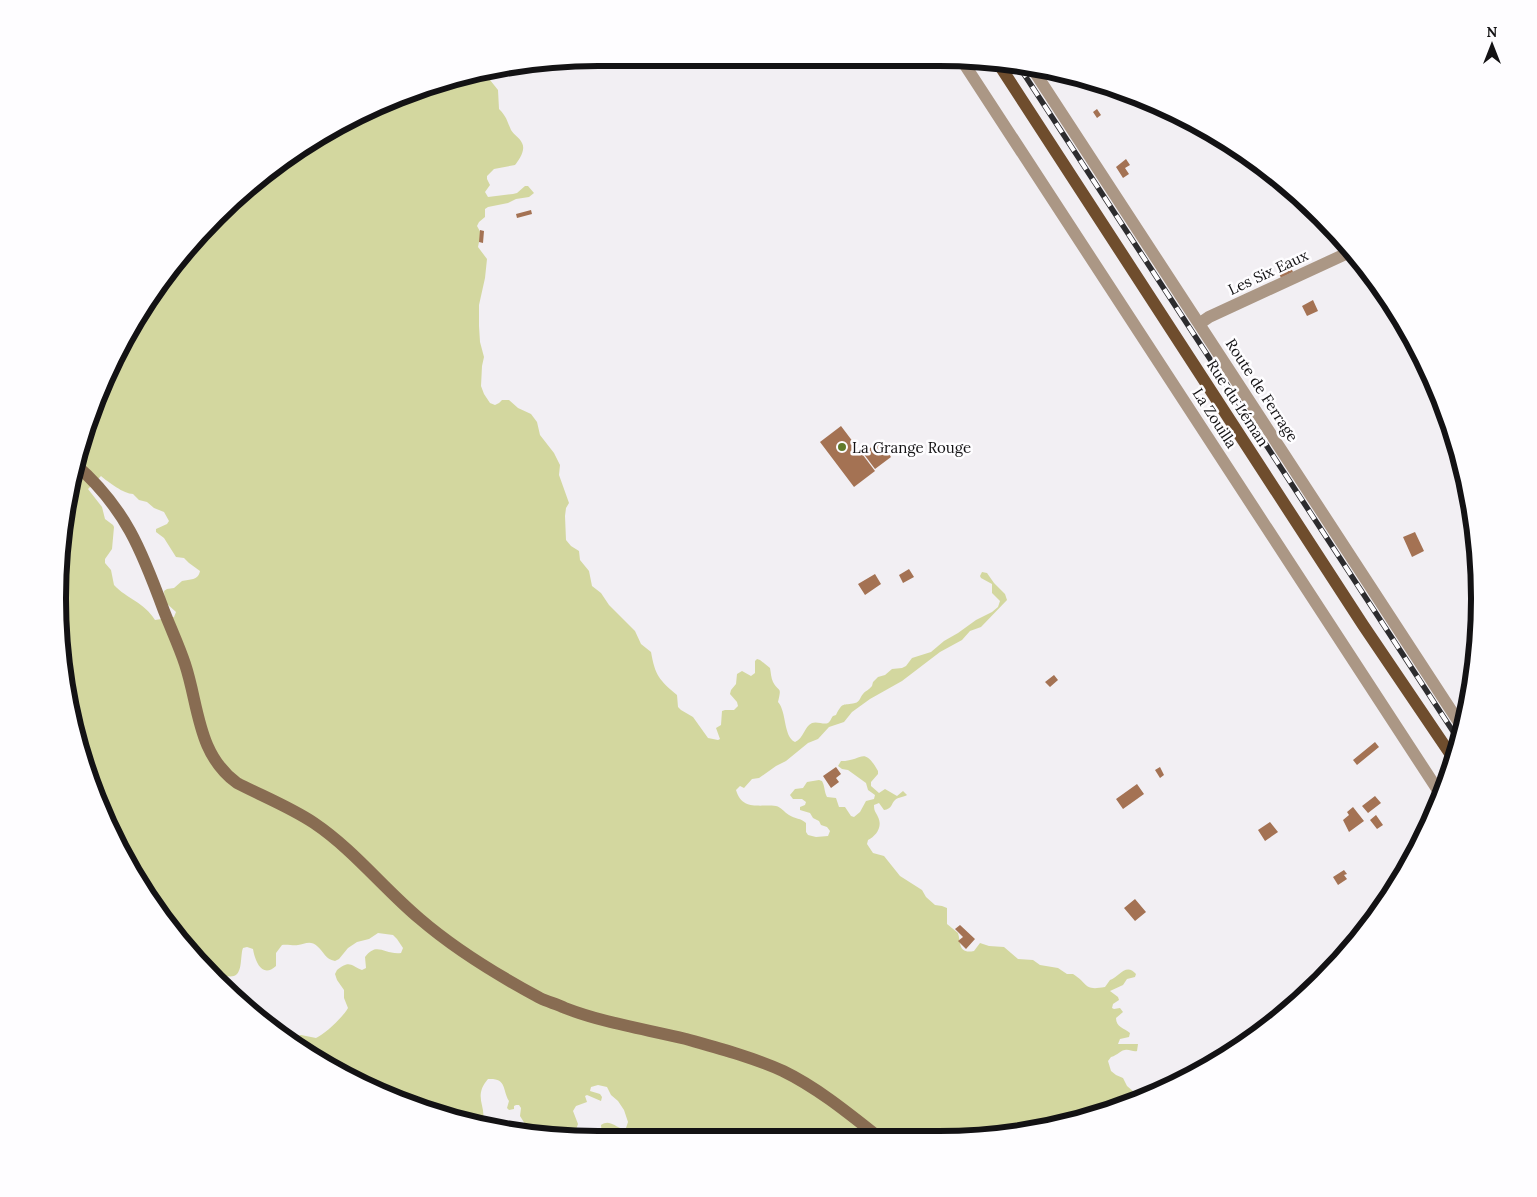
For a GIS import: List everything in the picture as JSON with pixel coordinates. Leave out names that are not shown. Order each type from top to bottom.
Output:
[{"type":"main road","name":"Rue du Léman","points":[[1003,70],[1352,608],[1448,751]]},
{"type":"street","name":"La Zouilla","points":[[967,67],[1436,787]]},
{"type":"street","name":"Route de Ferrage","points":[[1037,75],[1457,719]]},
{"type":"street","name":"Les Six Eaux","points":[[1199,324],[1208,317],[1344,254]]},
{"type":"street","points":[[82,471],[115,505],[135,539],[186,665],[206,743],[227,776],[236,783],[314,823],[346,849],[419,919],[439,935],[526,990],[543,999],[582,1014],[616,1024],[685,1039],[763,1062],[809,1086],[871,1131]]},
{"type":"green space","points":[[490,77],[498,90],[499,109],[511,130],[520,140],[523,149],[522,155],[515,165],[494,169],[487,176],[490,185],[485,192],[488,197],[513,194],[528,186],[534,193],[529,197],[488,207],[485,209],[485,217],[477,226],[482,235],[478,247],[487,259],[479,305],[480,342],[484,357],[481,386],[490,403],[495,405],[502,400],[509,400],[518,408],[531,414],[537,422],[540,435],[554,453],[560,465],[559,475],[569,503],[565,516],[566,540],[579,551],[580,560],[589,571],[592,586],[601,593],[609,605],[635,631],[641,644],[651,652],[654,666],[659,676],[677,695],[678,707],[693,717],[708,738],[720,739],[716,728],[721,725],[722,711],[734,710],[738,706],[730,694],[736,684],[737,674],[742,671],[751,676],[755,673],[755,661],[757,659],[770,668],[772,680],[780,691],[778,702],[783,712],[789,735],[795,742],[812,723],[828,723],[842,706],[858,702],[878,677],[885,675],[892,669],[906,666],[912,658],[931,652],[944,641],[998,607],[1000,601],[992,593],[992,584],[980,576],[982,572],[987,573],[1005,594],[1007,600],[981,627],[970,631],[962,640],[940,652],[902,681],[870,699],[852,712],[844,722],[829,727],[818,739],[808,743],[786,761],[759,778],[752,779],[744,788],[740,786],[736,790],[742,801],[747,804],[776,806],[787,814],[804,821],[808,835],[816,837],[828,836],[830,831],[827,827],[821,825],[810,813],[800,810],[800,807],[805,805],[806,802],[802,799],[793,799],[790,795],[795,789],[803,788],[807,782],[822,781],[827,797],[836,798],[839,807],[845,807],[851,816],[854,817],[860,812],[866,801],[874,799],[875,795],[868,790],[866,783],[848,770],[838,766],[841,761],[862,756],[869,758],[878,771],[878,774],[871,782],[871,786],[879,793],[885,789],[897,796],[903,791],[907,795],[896,799],[890,807],[884,810],[879,803],[874,805],[880,824],[876,834],[868,840],[867,844],[873,853],[884,856],[900,876],[922,890],[926,897],[935,905],[947,908],[947,924],[958,933],[961,947],[965,951],[974,951],[980,943],[1004,947],[1018,959],[1033,960],[1040,965],[1058,968],[1067,974],[1073,974],[1087,986],[1093,988],[1105,987],[1110,980],[1129,969],[1136,974],[1135,977],[1127,979],[1123,985],[1110,991],[1119,1000],[1113,1004],[1112,1008],[1120,1008],[1123,1012],[1116,1018],[1116,1021],[1130,1033],[1129,1037],[1120,1039],[1118,1044],[1138,1044],[1137,1051],[1124,1050],[1111,1057],[1108,1061],[1111,1071],[1123,1078],[1134,1093],[1110,1103],[1042,1121],[973,1130],[602,1131],[601,1125],[604,1123],[609,1123],[623,1129],[626,1128],[628,1122],[624,1110],[611,1095],[607,1087],[598,1085],[591,1087],[590,1091],[600,1094],[602,1097],[601,1101],[587,1095],[585,1096],[587,1102],[576,1106],[573,1111],[578,1124],[576,1130],[529,1126],[525,1125],[520,1116],[521,1108],[519,1105],[514,1106],[514,1109],[509,1110],[507,1108],[509,1101],[503,1085],[498,1080],[488,1079],[483,1085],[481,1091],[483,1118],[427,1103],[363,1076],[296,1036],[301,1035],[316,1038],[329,1029],[342,1016],[348,1008],[344,998],[344,990],[335,974],[337,970],[347,964],[362,970],[366,968],[365,957],[373,950],[401,953],[403,948],[393,935],[378,933],[369,939],[357,942],[335,961],[327,957],[312,943],[282,945],[276,953],[276,966],[267,971],[257,963],[253,949],[243,948],[239,971],[233,976],[222,975],[176,923],[156,894],[121,834],[94,770],[84,736],[71,668],[66,598],[71,529],[84,461],[94,427],[107,395],[121,363],[138,332],[176,274],[222,222],[274,176],[332,138],[363,121],[427,94]],"holes":[[[101,476],[164,512],[169,521],[167,524],[156,529],[156,532],[164,538],[176,557],[184,558],[200,571],[196,578],[182,581],[174,588],[164,591],[165,602],[176,612],[174,617],[155,620],[146,609],[114,585],[111,570],[105,563],[105,559],[112,549],[114,527],[105,519],[102,507],[88,489]]]},
{"type":"building","points":[[1097,109],[1101,115],[1097,118],[1093,112]]},
{"type":"building","points":[[1126,159],[1130,165],[1125,168],[1129,174],[1123,178],[1116,167]]},
{"type":"building","points":[[531,210],[532,214],[517,218],[516,214]]},
{"type":"building","points":[[480,230],[484,231],[483,243],[479,242]]},
{"type":"building","points":[[1288,261],[1293,272],[1281,278],[1276,267]]},
{"type":"building","points":[[1313,300],[1318,311],[1307,316],[1302,306]]},
{"type":"building","points":[[841,426],[875,471],[854,487],[820,442]]},
{"type":"building","points":[[880,441],[891,457],[875,469],[863,453]]},
{"type":"building","points":[[1415,532],[1424,551],[1412,557],[1403,537]]},
{"type":"building","points":[[909,569],[914,577],[903,583],[899,575]]},
{"type":"building","points":[[875,574],[881,584],[865,595],[858,584]]},
{"type":"building","points":[[1054,675],[1058,680],[1050,687],[1045,682]]},
{"type":"building","points":[[1375,742],[1379,747],[1357,765],[1353,760]]},
{"type":"building","points":[[836,767],[841,774],[836,778],[839,782],[831,788],[823,776]]},
{"type":"building","points":[[1160,767],[1164,775],[1160,778],[1155,770]]},
{"type":"building","points":[[1137,784],[1144,794],[1123,809],[1116,799]]},
{"type":"building","points":[[1375,796],[1381,803],[1368,813],[1362,806]]},
{"type":"building","points":[[1353,807],[1364,821],[1349,832],[1343,820],[1349,815],[1347,812]]},
{"type":"building","points":[[1376,815],[1383,825],[1377,829],[1370,820]]},
{"type":"building","points":[[1270,822],[1278,832],[1265,841],[1258,830]]},
{"type":"building","points":[[1344,870],[1347,874],[1344,875],[1347,879],[1338,885],[1333,877]]},
{"type":"building","points":[[1135,899],[1146,912],[1135,921],[1124,908]]},
{"type":"building","points":[[960,925],[975,939],[966,949],[958,941],[963,937],[955,929]]},
{"type":"railway","points":[[1023,73],[1454,733]]},
{"type":"place","name":"La Grange Rouge","points":[[842,447]]}]
